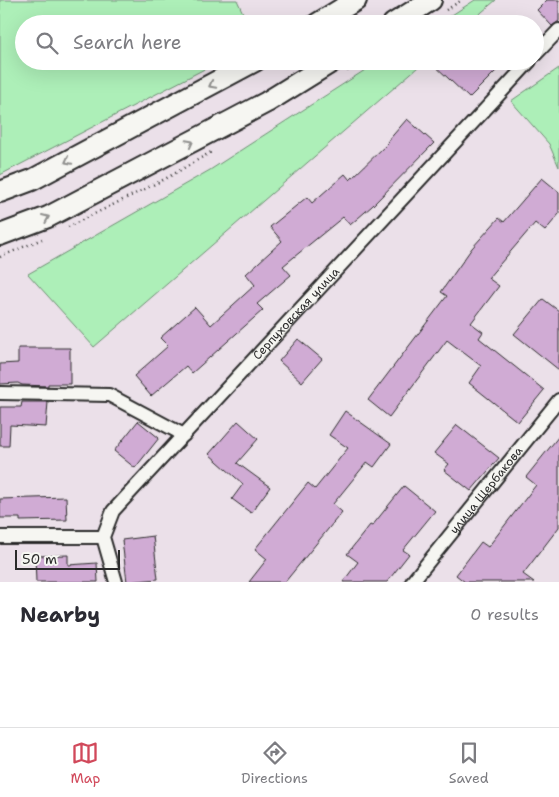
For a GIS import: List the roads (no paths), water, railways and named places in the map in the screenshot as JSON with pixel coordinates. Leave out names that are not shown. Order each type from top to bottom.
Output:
[{"type":"main road","points":[[331,15],[356,0]]},
{"type":"main road","points":[[407,15],[431,0]]},
{"type":"main road","points":[[0,192],[32,180],[238,70]]},
{"type":"main road","points":[[0,235],[48,218],[267,102],[319,70]]},
{"type":"street","points":[[544,46],[559,30]]},
{"type":"street","name":"Серпуховская улица","points":[[103,537],[113,512],[522,70]]},
{"type":"street","points":[[0,393],[109,395],[184,435]]},
{"type":"street","name":"улица Щербакова","points":[[412,582],[559,400]]},
{"type":"street","points":[[0,537],[103,537],[116,582]]}]
